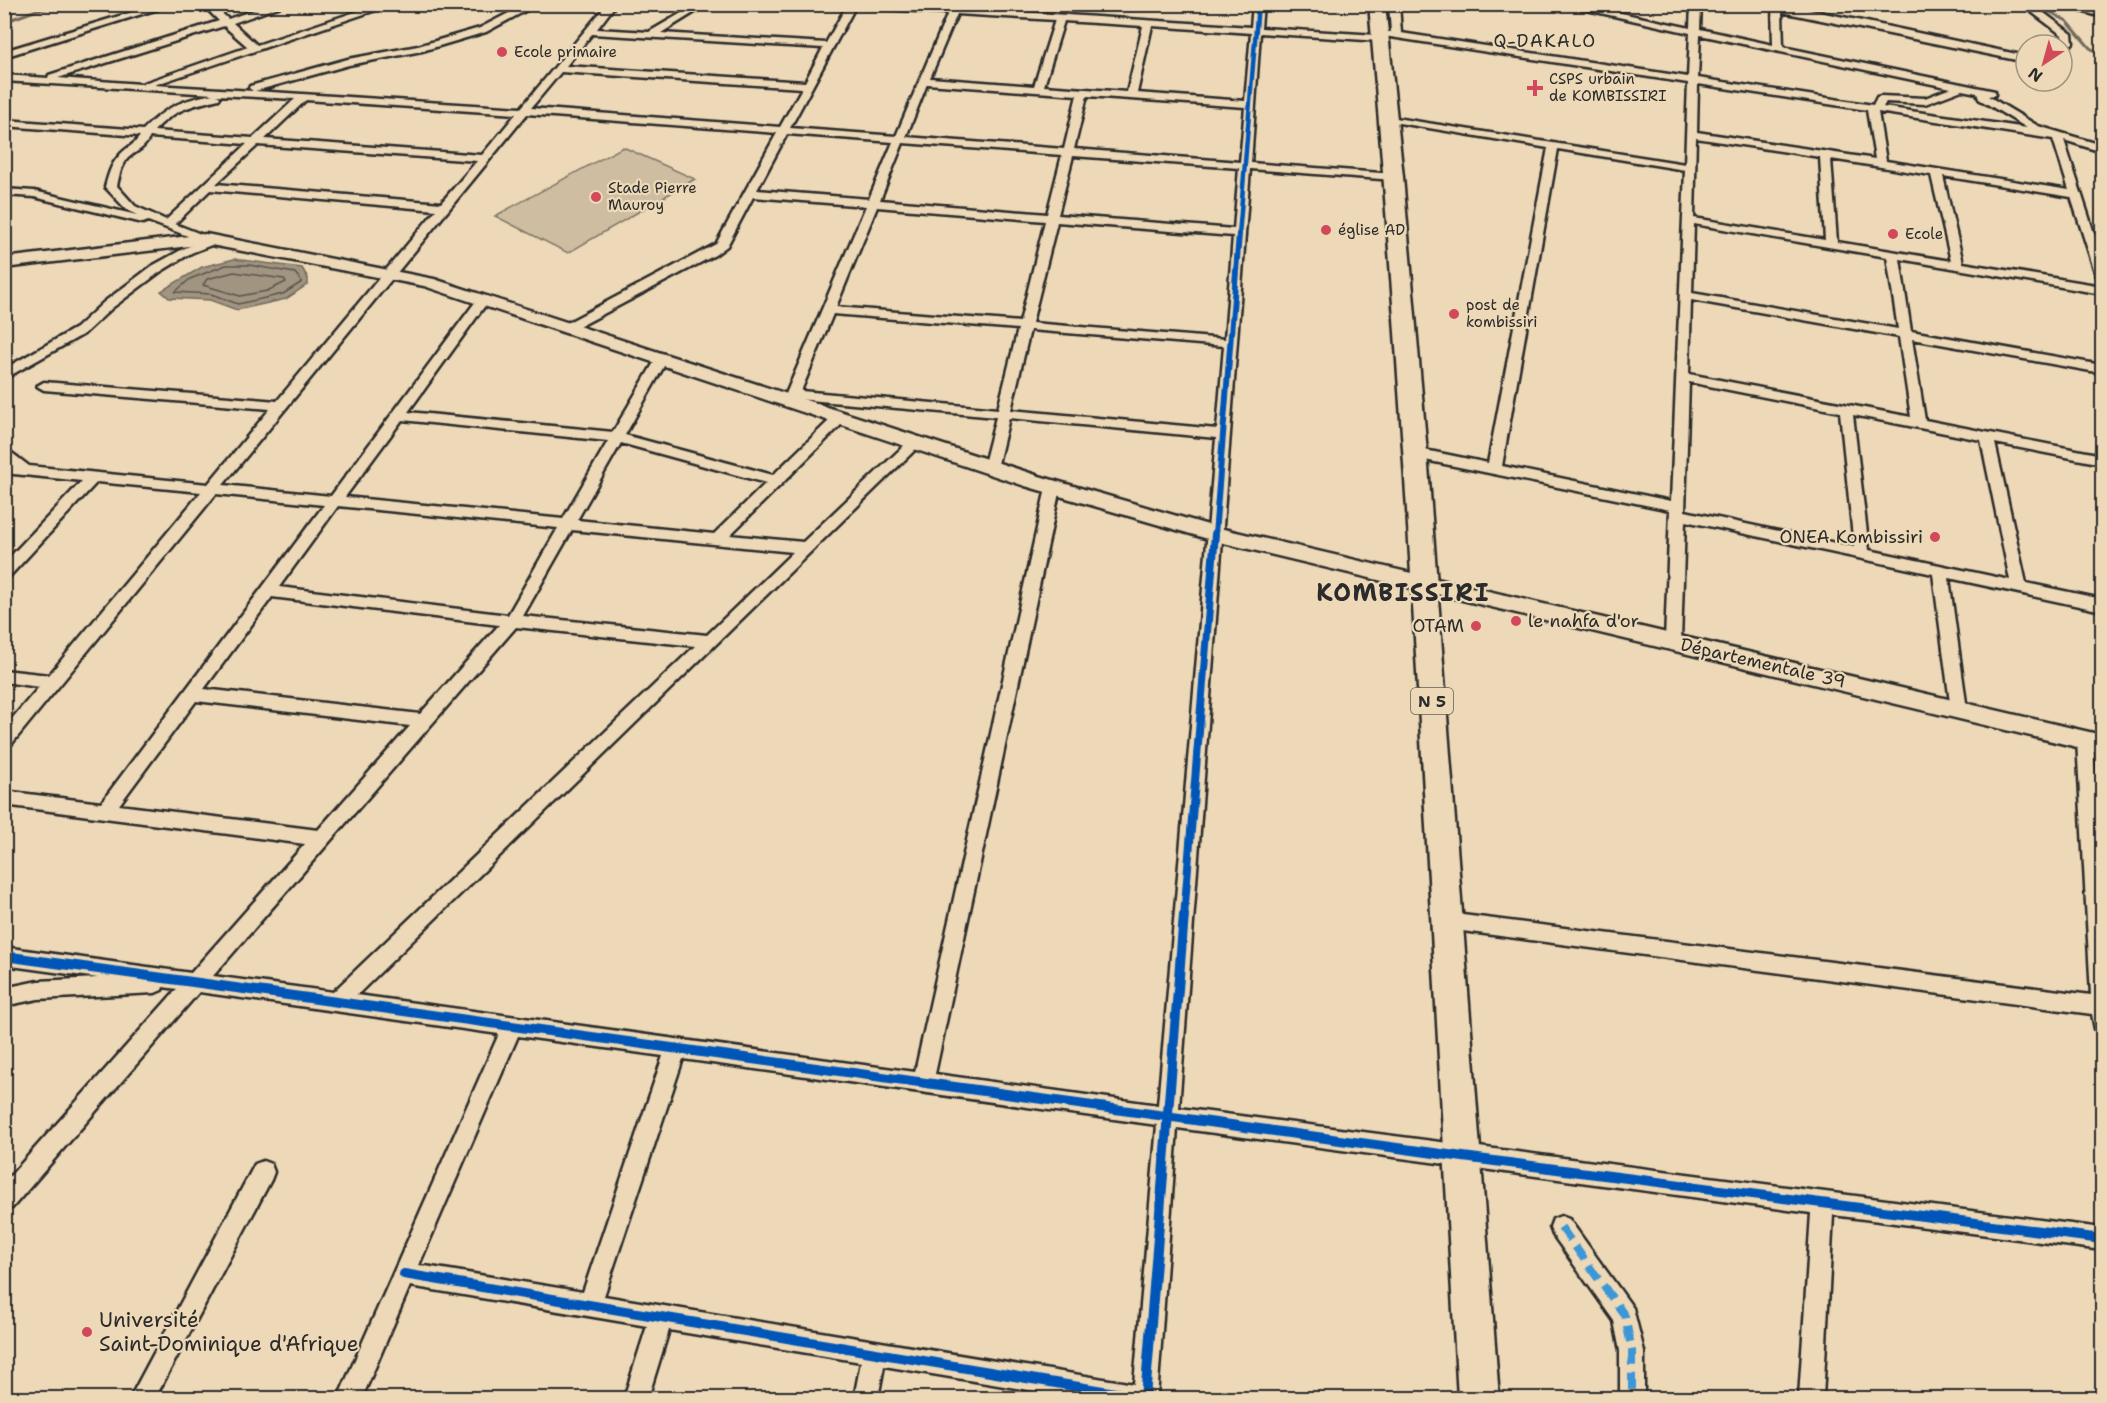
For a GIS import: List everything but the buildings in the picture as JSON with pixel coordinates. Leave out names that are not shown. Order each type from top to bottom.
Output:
[{"type":"highway","name":"N 5","points":[[1377,4],[1385,36],[1388,118],[1415,453],[1479,1398]]},
{"type":"street","points":[[4,54],[170,4]]},
{"type":"street","points":[[206,4],[256,49]]},
{"type":"street","points":[[42,80],[283,4]]},
{"type":"street","points":[[138,86],[390,4]]},
{"type":"street","points":[[210,240],[167,225],[131,208],[111,187],[116,169],[123,157],[139,147],[147,132],[166,112],[348,63],[483,30],[534,4]]},
{"type":"street","points":[[4,741],[612,4]]},
{"type":"street","points":[[651,34],[704,4]]},
{"type":"street","points":[[847,4],[955,8],[1060,18],[1099,16],[1148,24],[1385,36],[2057,136],[2076,139],[2103,149]]},
{"type":"street","points":[[404,1274],[1145,1398],[1258,4]]},
{"type":"street","points":[[1385,36],[1394,4]]},
{"type":"street","points":[[1564,4],[1960,87]]},
{"type":"street","points":[[1673,641],[1696,4]]},
{"type":"street","points":[[2035,4],[2030,7],[2066,33]]},
{"type":"street","points":[[2061,4],[2103,14]]},
{"type":"street","points":[[567,328],[721,246],[782,130],[852,5]]},
{"type":"street","points":[[1778,49],[1778,6],[2014,58]]},
{"type":"street","points":[[955,8],[791,398],[1223,434]]},
{"type":"street","points":[[1038,89],[1060,18]]},
{"type":"street","points":[[1131,95],[1148,24]]},
{"type":"street","points":[[591,31],[829,46]]},
{"type":"street","points":[[1992,55],[2014,59]]},
{"type":"street","points":[[559,69],[807,85]]},
{"type":"street","points":[[4,78],[525,111],[1394,177]]},
{"type":"street","points":[[924,81],[1250,104]]},
{"type":"street","points":[[1881,164],[1874,109],[1881,99],[1922,101],[1950,93],[1971,82],[1988,89],[1983,97],[2034,128],[2057,136]]},
{"type":"street","points":[[990,468],[1083,92]]},
{"type":"street","points":[[167,225],[303,97]]},
{"type":"street","points":[[1388,118],[1690,168]]},
{"type":"street","points":[[4,123],[485,158]]},
{"type":"street","points":[[1691,134],[2076,194]]},
{"type":"street","points":[[2057,136],[2103,275]]},
{"type":"street","points":[[1494,469],[1554,145]]},
{"type":"street","points":[[1825,155],[1831,244]]},
{"type":"street","points":[[1935,172],[1958,266]]},
{"type":"street","points":[[208,187],[445,207]]},
{"type":"street","points":[[4,192],[34,194],[167,225]]},
{"type":"street","points":[[749,193],[1239,233]]},
{"type":"street","points":[[1688,220],[2103,290]]},
{"type":"street","points":[[4,375],[80,331],[108,305],[156,268],[210,240]]},
{"type":"street","name":"Départementale 39","points":[[4,263],[210,240],[428,282],[662,359],[791,398],[840,418],[990,468],[1215,534],[2094,742]]},
{"type":"street","points":[[1893,255],[1919,423]]},
{"type":"street","points":[[1685,295],[2103,369]]},
{"type":"street","points":[[105,811],[483,300]]},
{"type":"street","points":[[828,310],[1230,343]]},
{"type":"street","points":[[4,1200],[512,621],[662,359]]},
{"type":"street","points":[[1682,377],[2103,459]]},
{"type":"street","points":[[44,387],[280,406]]},
{"type":"street","points":[[1846,409],[1862,553]]},
{"type":"street","points":[[398,415],[617,437],[777,480]]},
{"type":"street","points":[[717,539],[840,418]]},
{"type":"street","points":[[1987,436],[2019,587]]},
{"type":"street","points":[[337,1002],[915,443]]},
{"type":"street","points":[[4,451],[25,470]]},
{"type":"street","points":[[1415,453],[2103,605]]},
{"type":"street","points":[[4,468],[806,548]]},
{"type":"street","points":[[7,567],[94,477]]},
{"type":"street","points":[[923,1083],[1053,488]]},
{"type":"street","points":[[1940,570],[1959,710]]},
{"type":"street","points":[[267,591],[512,621],[710,641]]},
{"type":"street","points":[[4,676],[53,682]]},
{"type":"street","points":[[192,694],[424,721]]},
{"type":"street","points":[[1447,921],[2102,1014],[2094,742]]},
{"type":"street","points":[[4,798],[322,838]]},
{"type":"street","points":[[4,956],[1463,1157],[2103,1239]]},
{"type":"street","points":[[4,997],[38,990],[195,982]]},
{"type":"street","points":[[350,1398],[512,1026]]},
{"type":"street","points":[[590,1305],[676,1048]]},
{"type":"street","points":[[142,1398],[263,1172]]},
{"type":"street","points":[[1811,1398],[1823,1203]]},
{"type":"street","points":[[1561,1227],[1625,1316],[1632,1351],[1632,1398]]},
{"type":"street","points":[[636,1398],[661,1317]]},
{"type":"street","points":[[866,1398],[875,1353]]},
{"type":"shaded area","name":"Stade Pierre Mauroy","points":[[623,147],[695,179],[568,253],[495,216]]},
{"type":"water","points":[[234,259],[302,268],[308,278],[308,284],[286,299],[237,310],[210,300],[169,298],[161,291],[202,267]]},
{"type":"waterway","points":[[4,22],[37,10],[72,4]]},
{"type":"waterway","points":[[2035,4],[2067,21],[2090,48],[2102,55]]},
{"type":"marked path","points":[[1561,1227],[1625,1316],[1632,1351],[1632,1398]]},
{"type":"cycle path","points":[[404,1274],[1145,1398],[1258,4]]},
{"type":"cycle path","points":[[4,956],[1463,1157],[2102,1239]]},
{"type":"place","name":"Ecole primaire","points":[[502,52]]},
{"type":"place","name":"CSPS urbain de KOMBISSIRI","points":[[1535,88]]},
{"type":"place","name":"Stade Pierre Mauroy","points":[[596,197]]},
{"type":"place","name":"église AD","points":[[1326,230]]},
{"type":"place","name":"Ecole","points":[[1893,234]]},
{"type":"place","name":"post de kombissiri","points":[[1454,314]]},
{"type":"place","name":"ONEA Kombissiri","points":[[1935,537]]},
{"type":"place","name":"le nahfa d'or","points":[[1516,621]]},
{"type":"place","name":"OTAM","points":[[1476,626]]},
{"type":"place","name":"Université Saint-Dominique d'Afrique","points":[[87,1332]]},
{"type":"district","name":"Q-DAKALO","points":[[1545,41]]},
{"type":"district","name":"KOMBISSIRI","points":[[1403,593]]}]
